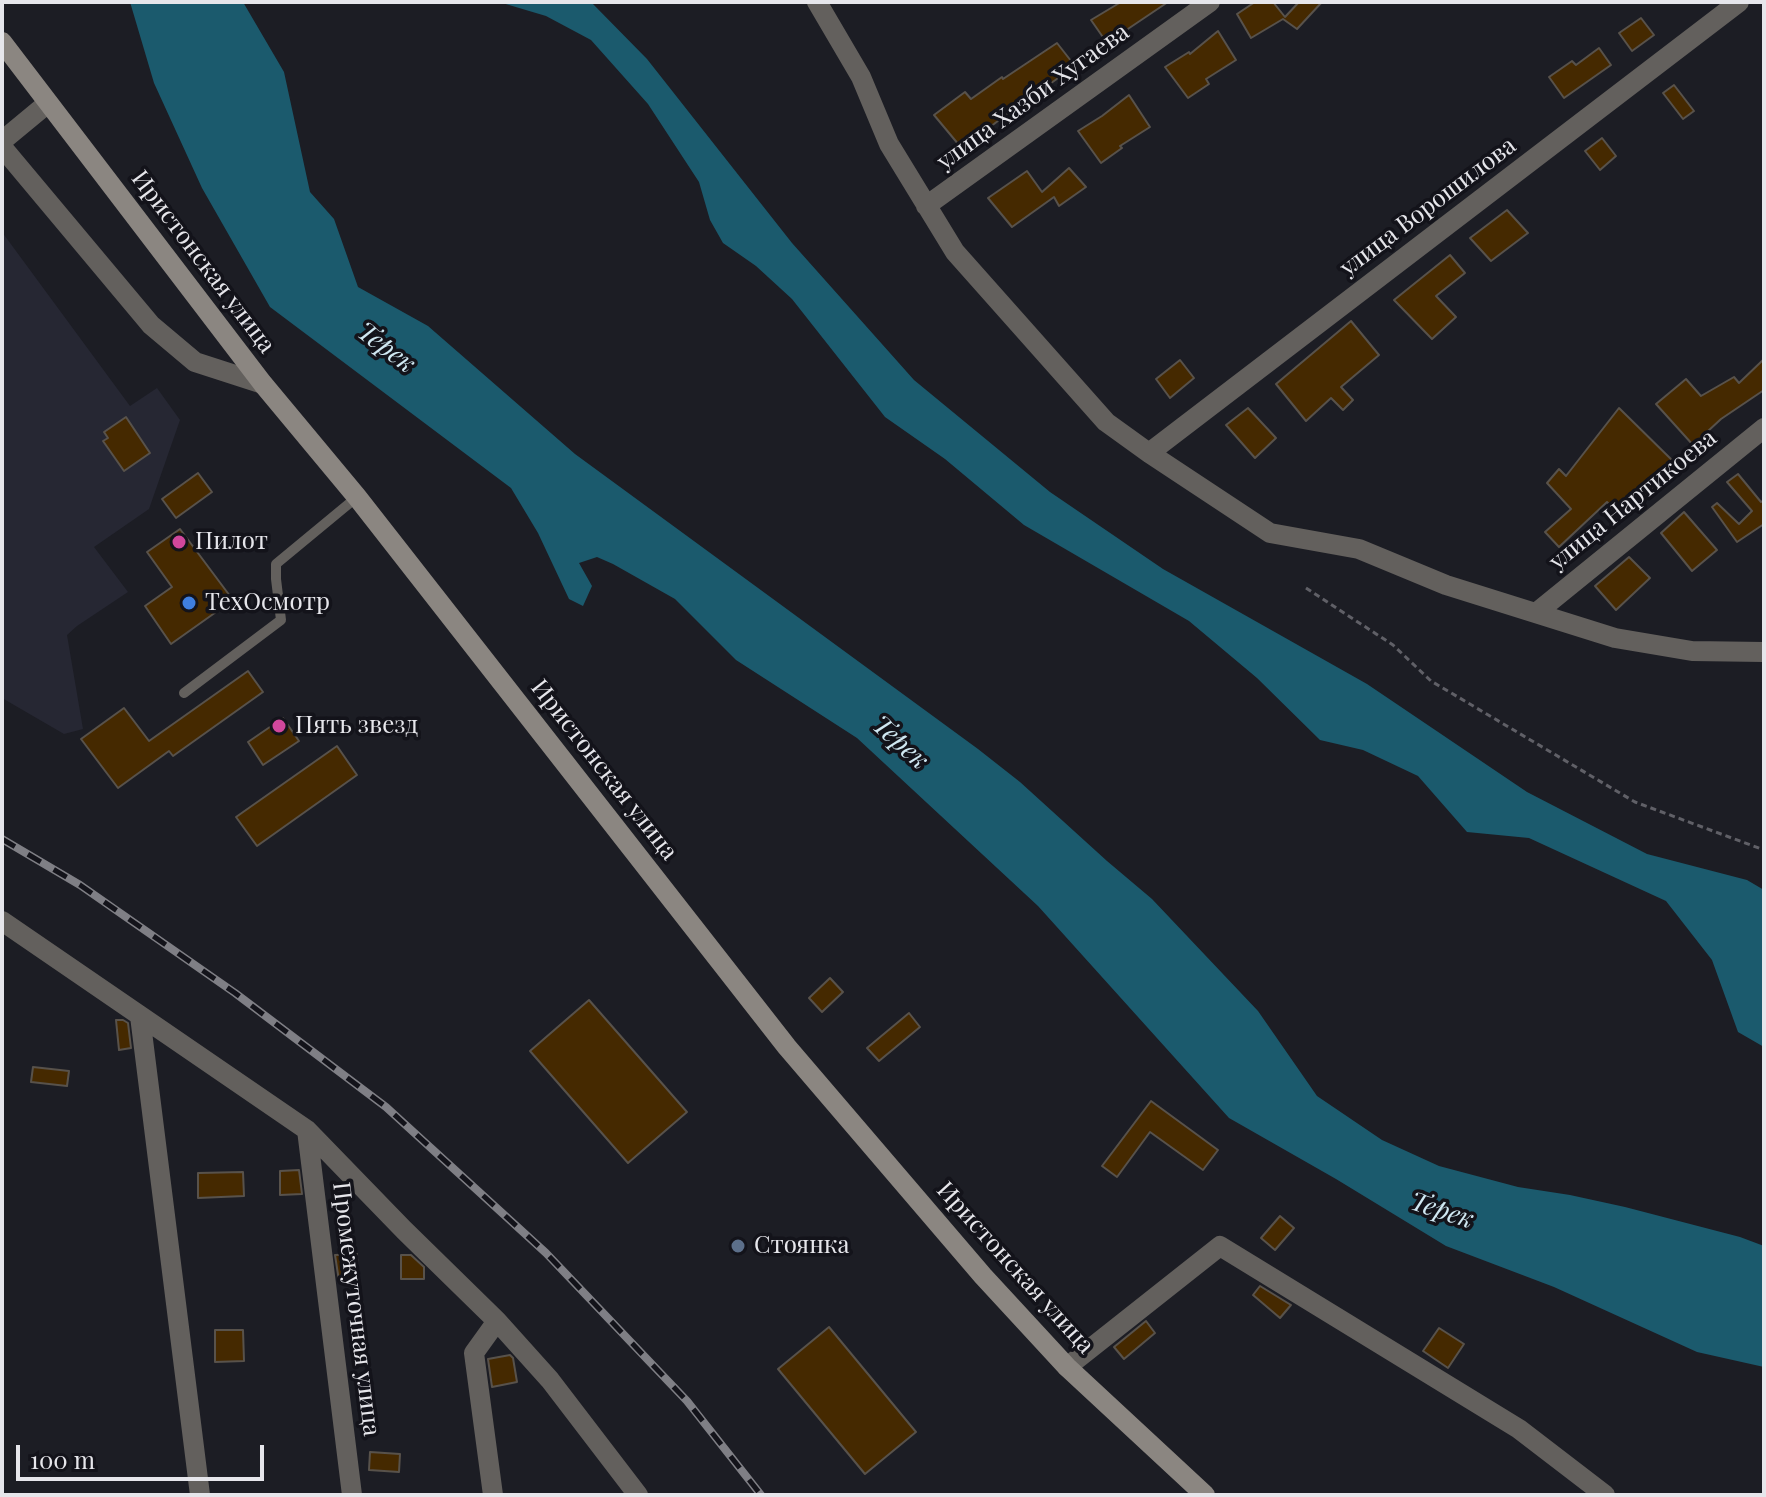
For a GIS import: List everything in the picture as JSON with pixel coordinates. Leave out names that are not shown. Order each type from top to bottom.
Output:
[{"type":"main road","name":"Иристонская улица","points":[[2,42],[263,384],[357,497],[787,1047],[983,1276],[1067,1367],[1205,1495]]},
{"type":"street","points":[[817,2],[861,77],[889,144],[955,252],[1106,422],[1149,453],[1270,533],[1359,549],[1446,585],[1615,638],[1692,651],[1764,652]]},
{"type":"street","name":"улица Хазби Хугаева","points":[[926,206],[1210,2]]},
{"type":"street","name":"улица Ворошилова","points":[[1149,453],[1739,2]]},
{"type":"street","points":[[2,141],[48,103]]},
{"type":"street","points":[[2,147],[151,325],[195,362],[263,384]]},
{"type":"street","name":"улица Нартикоева","points":[[1536,613],[1764,428]]},
{"type":"street","points":[[2,921],[307,1130],[497,1321],[550,1380],[638,1495]]},
{"type":"street","points":[[140,1016],[200,1495]]},
{"type":"street","name":"Промежуточная улица","points":[[307,1130],[352,1495]]},
{"type":"street","points":[[1067,1367],[1220,1246],[1519,1429],[1605,1495]]},
{"type":"street","points":[[493,1495],[474,1353],[497,1321]]},
{"type":"lane","points":[[184,693],[281,620],[276,564],[357,497]]},
{"type":"path","points":[[1306,588],[1393,645],[1431,681],[1635,802],[1764,850]]},
{"type":"shaded area","points":[[2,232],[130,406],[157,388],[180,420],[149,509],[94,547],[128,592],[67,635],[83,729],[64,734],[2,698]]},
{"type":"water","name":"Терек","points":[[130,2],[243,2],[284,72],[310,192],[334,219],[358,287],[428,326],[575,454],[1020,782],[1152,899],[1258,1011],[1317,1096],[1382,1140],[1439,1166],[1518,1187],[1625,1207],[1764,1246],[1764,1367],[1697,1352],[1554,1287],[1446,1246],[1229,1118],[1038,906],[857,738],[736,660],[675,599],[613,564],[597,557],[579,563],[592,586],[583,606],[569,599],[538,533],[511,488],[270,307],[202,188],[154,83]]},
{"type":"water","points":[[499,2],[592,3],[647,59],[792,243],[914,380],[1050,492],[1163,569],[1367,684],[1527,792],[1647,854],[1747,880],[1764,890],[1764,1047],[1738,1032],[1712,960],[1666,901],[1529,838],[1467,832],[1418,776],[1363,750],[1320,740],[1257,678],[1189,621],[1024,525],[945,459],[885,417],[792,299],[756,266],[723,243],[710,220],[699,182],[648,104],[591,40],[546,16]]},
{"type":"building","points":[[1121,2],[1168,2],[1107,43],[1091,20]]},
{"type":"building","points":[[1255,2],[1273,2],[1285,17],[1299,2],[1322,2],[1297,29],[1283,19],[1251,38],[1237,14]]},
{"type":"building","points":[[1641,18],[1654,35],[1632,51],[1619,33]]},
{"type":"building","points":[[1218,31],[1236,60],[1206,79],[1209,84],[1188,98],[1165,67],[1190,54]]},
{"type":"building","points":[[1057,43],[1075,66],[959,145],[934,115],[965,92],[971,99]]},
{"type":"building","points":[[1599,48],[1611,65],[1564,98],[1549,77],[1572,61],[1576,65]]},
{"type":"building","points":[[1674,85],[1694,111],[1683,119],[1663,93]]},
{"type":"building","points":[[1129,95],[1150,127],[1120,146],[1122,148],[1101,163],[1078,131]]},
{"type":"building","points":[[1602,138],[1616,156],[1600,170],[1585,151]]},
{"type":"building","points":[[1069,168],[1086,187],[1059,206],[1054,197],[1012,227],[988,198],[1027,171],[1042,192]]},
{"type":"building","points":[[1507,210],[1528,233],[1491,261],[1470,238]]},
{"type":"building","points":[[1450,255],[1465,273],[1436,296],[1456,317],[1432,339],[1394,300]]},
{"type":"building","points":[[1351,321],[1379,355],[1341,387],[1353,400],[1343,410],[1331,398],[1306,421],[1276,384]]},
{"type":"building","points":[[1764,359],[1764,390],[1721,419],[1693,445],[1656,404],[1686,379],[1701,396],[1734,377],[1739,383]]},
{"type":"building","points":[[1180,360],[1194,378],[1170,398],[1156,379]]},
{"type":"building","points":[[1248,408],[1276,438],[1255,458],[1226,425]]},
{"type":"building","points":[[1619,408],[1677,465],[1621,516],[1607,502],[1559,547],[1545,532],[1571,509],[1547,483],[1559,469],[1566,476]]},
{"type":"building","points":[[126,417],[150,453],[124,471],[103,441],[108,438],[104,432]]},
{"type":"building","points":[[198,473],[212,492],[176,518],[162,499]]},
{"type":"building","points":[[1738,474],[1761,502],[1764,500],[1764,524],[1737,542],[1712,507],[1717,503],[1739,524],[1752,511],[1727,482]]},
{"type":"building","points":[[1684,512],[1717,550],[1692,571],[1661,533]]},
{"type":"building","name":"ТехОсмотр","points":[[180,529],[233,600],[171,644],[145,606],[172,587],[147,552]]},
{"type":"building","points":[[1629,557],[1650,578],[1616,610],[1595,586]]},
{"type":"building","points":[[248,671],[263,692],[173,756],[169,751],[118,788],[81,739],[124,708],[149,741]]},
{"type":"building","points":[[283,718],[299,741],[263,765],[248,742]]},
{"type":"building","points":[[337,746],[357,775],[257,846],[236,817]]},
{"type":"building","points":[[830,978],[843,992],[822,1012],[809,998]]},
{"type":"building","points":[[589,1000],[687,1112],[628,1163],[530,1051]]},
{"type":"building","points":[[909,1013],[920,1027],[879,1061],[867,1048]]},
{"type":"building","points":[[116,1020],[128,1023],[131,1048],[119,1050]]},
{"type":"building","points":[[33,1067],[69,1071],[67,1086],[31,1082]]},
{"type":"building","points":[[1151,1101],[1218,1150],[1203,1170],[1150,1132],[1117,1177],[1102,1166]]},
{"type":"building","points":[[299,1170],[302,1194],[280,1195],[280,1171]]},
{"type":"building","points":[[243,1172],[244,1196],[198,1198],[198,1173]]},
{"type":"building","points":[[1280,1216],[1294,1228],[1275,1250],[1261,1238]]},
{"type":"building","points":[[357,1254],[358,1280],[339,1281],[335,1255]]},
{"type":"building","points":[[401,1255],[411,1255],[424,1267],[424,1279],[401,1279]]},
{"type":"building","points":[[1260,1286],[1291,1305],[1280,1318],[1253,1295]]},
{"type":"building","points":[[1146,1321],[1155,1333],[1124,1359],[1114,1347]]},
{"type":"building","points":[[829,1327],[916,1432],[865,1474],[778,1369]]},
{"type":"building","points":[[1439,1328],[1464,1344],[1448,1368],[1423,1351]]},
{"type":"building","points":[[215,1330],[243,1330],[244,1361],[215,1362]]},
{"type":"building","points":[[510,1355],[517,1382],[492,1387],[488,1359]]},
{"type":"building","points":[[370,1452],[400,1454],[399,1472],[369,1470]]},
{"type":"railway","points":[[2,839],[80,885],[235,993],[386,1107],[546,1253],[687,1401],[761,1495]]},
{"type":"place","name":"Пилот","points":[[179,542]]},
{"type":"place","name":"ТехОсмотр","points":[[189,603]]},
{"type":"place","name":"Пять звезд","points":[[279,726]]},
{"type":"place","name":"Стоянка","points":[[738,1246]]}]
